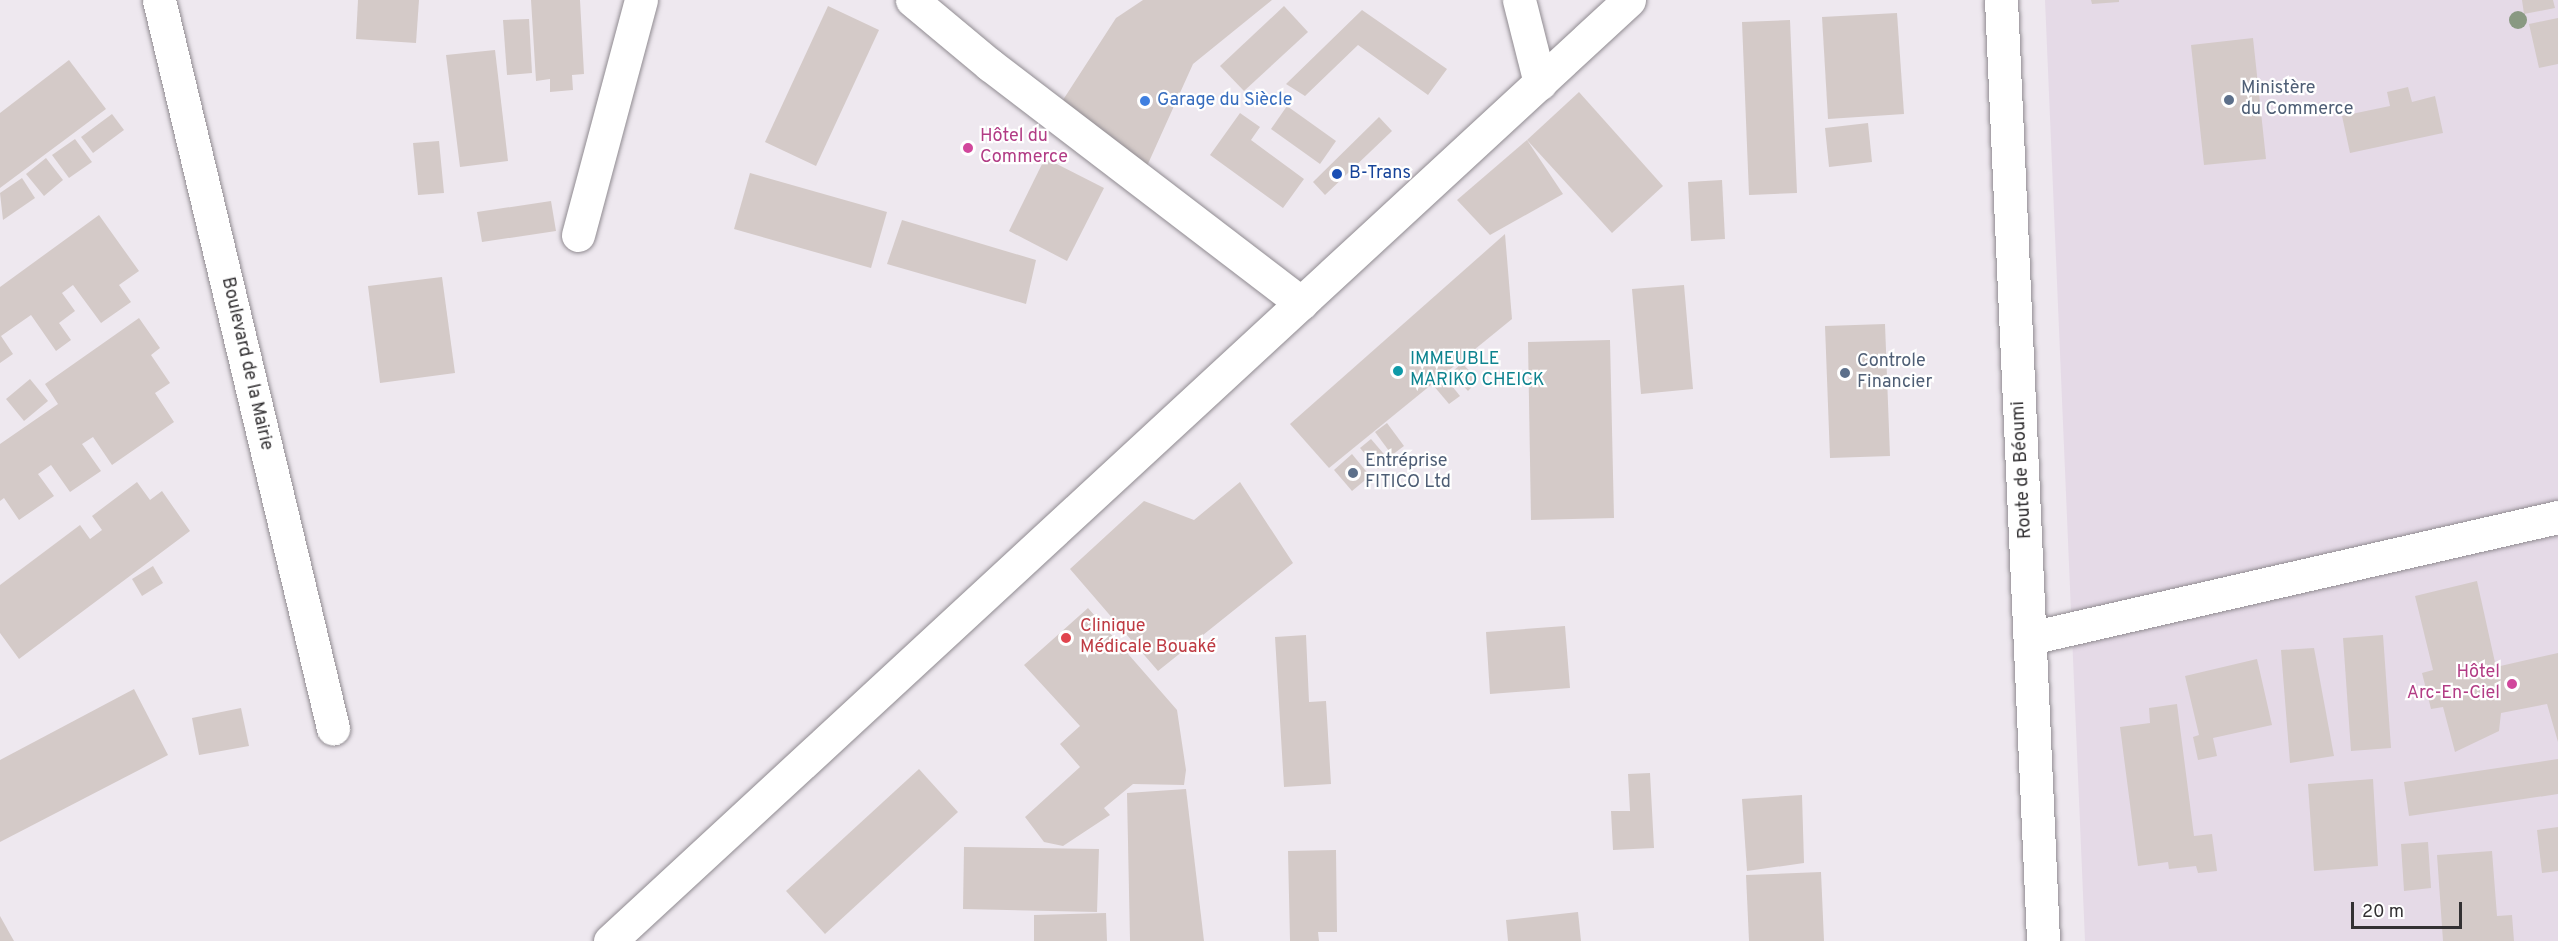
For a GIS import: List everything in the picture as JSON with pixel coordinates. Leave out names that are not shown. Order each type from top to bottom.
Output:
[{"type":"street","name":"Boulevard de la Mairie","points":[[159,0],[333,728]]},
{"type":"street","points":[[578,235],[641,0]]},
{"type":"street","points":[[912,0],[990,65],[1301,303]]},
{"type":"street","points":[[1519,0],[1540,82]]},
{"type":"street","points":[[610,941],[1629,0]]},
{"type":"street","name":"Route de Béoumi","points":[[2001,0],[2043,941]]},
{"type":"street","points":[[2030,638],[2558,517]]},
{"type":"shaded area","points":[[2045,0],[2558,0],[2558,941],[2085,941]]},
{"type":"building","points":[[358,0],[419,0],[416,43],[356,39]]},
{"type":"building","points":[[531,0],[580,0],[584,74],[572,75],[573,90],[550,92],[550,79],[536,81]]},
{"type":"building","points":[[1143,0],[1272,0],[1193,64],[1147,166],[1061,103],[1116,18]]},
{"type":"building","points":[[2091,0],[2119,0],[2119,2],[2092,4]]},
{"type":"building","points":[[2522,0],[2553,0],[2555,8],[2524,14]]},
{"type":"building","points":[[828,6],[879,30],[816,166],[765,142]]},
{"type":"building","points":[[1284,6],[1308,32],[1244,91],[1220,66]]},
{"type":"building","points":[[1362,10],[1447,69],[1428,95],[1358,45],[1305,96],[1286,84]]},
{"type":"building","points":[[1897,13],[1904,114],[1828,119],[1822,17]]},
{"type":"building","points":[[2558,18],[2558,64],[2539,68],[2529,24]]},
{"type":"building","points":[[529,19],[532,73],[507,75],[503,20]]},
{"type":"building","points":[[1790,20],[1797,193],[1749,195],[1742,22]]},
{"type":"building","points":[[2253,38],[2266,159],[2204,165],[2191,45]]},
{"type":"building","points":[[495,50],[508,161],[460,167],[446,55]]},
{"type":"building","points":[[69,60],[106,109],[0,188],[0,113]]},
{"type":"building","points":[[2408,87],[2412,102],[2435,96],[2443,133],[2350,153],[2342,116],[2390,106],[2387,92]]},
{"type":"building","points":[[1579,92],[1663,186],[1612,233],[1527,140]]},
{"type":"building","points":[[1287,106],[1336,141],[1320,164],[1271,129]]},
{"type":"building","points":[[1240,113],[1260,127],[1251,140],[1304,179],[1283,208],[1210,155]]},
{"type":"building","points":[[112,114],[124,130],[93,153],[81,137]]},
{"type":"building","points":[[1379,117],[1392,131],[1325,195],[1313,182]]},
{"type":"building","points":[[1868,123],[1872,162],[1829,167],[1825,128]]},
{"type":"building","points":[[75,139],[92,162],[69,178],[52,155]]},
{"type":"building","points":[[1527,140],[1563,194],[1490,235],[1457,200]]},
{"type":"building","points":[[439,141],[444,193],[418,195],[413,143]]},
{"type":"building","points":[[46,158],[63,180],[44,196],[26,174]]},
{"type":"building","points":[[1045,158],[1104,188],[1067,261],[1009,231]]},
{"type":"building","points":[[750,173],[887,212],[871,268],[734,229]]},
{"type":"building","points":[[22,178],[35,198],[3,220],[0,193]]},
{"type":"building","points":[[1722,180],[1725,239],[1691,241],[1688,182]]},
{"type":"building","points":[[551,201],[556,231],[482,242],[477,212]]},
{"type":"building","points":[[99,215],[139,271],[119,285],[131,302],[101,323],[73,285],[62,293],[75,311],[59,323],[71,340],[56,351],[31,315],[1,336],[13,354],[0,363],[0,287]]},
{"type":"building","points":[[902,220],[1036,260],[1026,304],[887,264]]},
{"type":"building","name":"IMMEUBLE MARIKO CHEICK","points":[[1505,234],[1512,319],[1329,468],[1290,424]]},
{"type":"building","points":[[442,277],[455,373],[380,383],[368,286]]},
{"type":"building","points":[[1684,285],[1693,389],[1641,394],[1632,289]]},
{"type":"building","points":[[139,318],[160,348],[151,355],[170,383],[155,393],[174,422],[112,465],[93,437],[82,444],[101,471],[70,492],[51,465],[38,474],[54,496],[19,520],[4,498],[0,501],[0,444],[58,404],[45,384]]},
{"type":"building","points":[[1885,324],[1890,456],[1830,458],[1825,326]]},
{"type":"building","points":[[1610,340],[1614,518],[1531,520],[1528,342]]},
{"type":"building","points":[[1462,363],[1478,380],[1468,391],[1451,373]]},
{"type":"building","points":[[1444,376],[1460,396],[1449,404],[1433,385]]},
{"type":"building","points":[[30,379],[48,401],[24,421],[6,399]]},
{"type":"building","points":[[1387,423],[1404,446],[1392,455],[1375,432]]},
{"type":"building","points":[[1371,439],[1389,460],[1378,469],[1360,448]]},
{"type":"building","points":[[1352,454],[1370,476],[1352,491],[1334,470]]},
{"type":"building","points":[[137,482],[150,500],[162,491],[190,531],[19,659],[0,633],[0,585],[80,525],[90,539],[102,530],[92,516]]},
{"type":"building","points":[[1240,482],[1293,563],[1158,671],[1070,569],[1144,501],[1194,520]]},
{"type":"building","points":[[153,566],[163,583],[142,596],[132,579]]},
{"type":"building","points":[[2477,581],[2496,667],[2558,653],[2558,742],[2547,704],[2501,713],[2499,731],[2455,752],[2443,707],[2431,709],[2422,673],[2433,670],[2415,596]]},
{"type":"building","points":[[1088,608],[1177,710],[1186,770],[1184,785],[1133,784],[1104,808],[1110,815],[1063,846],[1044,842],[1025,817],[1080,767],[1060,744],[1080,726],[1024,665]]},
{"type":"building","points":[[1565,626],[1570,688],[1490,694],[1486,632]]},
{"type":"building","points":[[1306,635],[1309,702],[1326,701],[1331,784],[1284,787],[1275,637]]},
{"type":"building","points":[[2383,635],[2391,748],[2351,751],[2343,638]]},
{"type":"building","points":[[2314,648],[2334,756],[2290,763],[2281,650]]},
{"type":"building","points":[[2257,659],[2272,725],[2213,738],[2217,756],[2198,760],[2193,737],[2199,735],[2185,676]]},
{"type":"building","points":[[134,689],[168,755],[0,842],[0,760]]},
{"type":"building","points":[[2177,704],[2194,836],[2212,834],[2217,871],[2198,873],[2196,866],[2169,869],[2168,862],[2138,866],[2120,727],[2150,723],[2149,708]]},
{"type":"building","points":[[241,708],[249,746],[199,755],[192,718]]},
{"type":"building","points":[[2558,759],[2558,794],[2409,816],[2404,782]]},
{"type":"building","points":[[919,769],[958,812],[825,934],[786,891]]},
{"type":"building","points":[[1650,773],[1654,848],[1613,850],[1611,811],[1630,811],[1628,774]]},
{"type":"building","points":[[2373,779],[2378,866],[2314,871],[2308,784]]},
{"type":"building","points":[[1186,789],[1204,941],[1130,941],[1127,793]]},
{"type":"building","points":[[1802,795],[1804,863],[1747,871],[1742,799]]},
{"type":"building","points":[[2558,827],[2558,871],[2542,873],[2537,830]]},
{"type":"building","points":[[2428,842],[2431,888],[2404,891],[2401,844]]},
{"type":"building","points":[[964,847],[1099,849],[1097,912],[963,909]]},
{"type":"building","points":[[1336,850],[1337,932],[1318,932],[1319,941],[1290,941],[1288,851]]},
{"type":"building","points":[[2492,851],[2497,916],[2512,915],[2514,941],[2443,941],[2437,855]]},
{"type":"building","points":[[1821,872],[1824,941],[1749,941],[1746,875]]},
{"type":"building","points":[[1578,912],[1581,941],[1508,941],[1506,920]]},
{"type":"building","points":[[1106,913],[1107,941],[1034,941],[1034,915]]},
{"type":"building","points":[[0,916],[14,941],[0,941]]},
{"type":"place","name":"Ministère du Commerce","points":[[2229,100]]},
{"type":"place","name":"Garage du Siècle","points":[[1145,101]]},
{"type":"place","name":"Hôtel du Commerce","points":[[968,148]]},
{"type":"place","name":"B-Trans","points":[[1337,174]]},
{"type":"place","name":"IMMEUBLE MARIKO CHEICK","points":[[1398,371]]},
{"type":"place","name":"Controle Financier","points":[[1845,373]]},
{"type":"place","name":"Entréprise FITICO Ltd","points":[[1353,473]]},
{"type":"place","name":"Clinique Médicale Bouaké","points":[[1066,638]]},
{"type":"place","name":"Hôtel Arc-En-Ciel","points":[[2512,684]]}]
